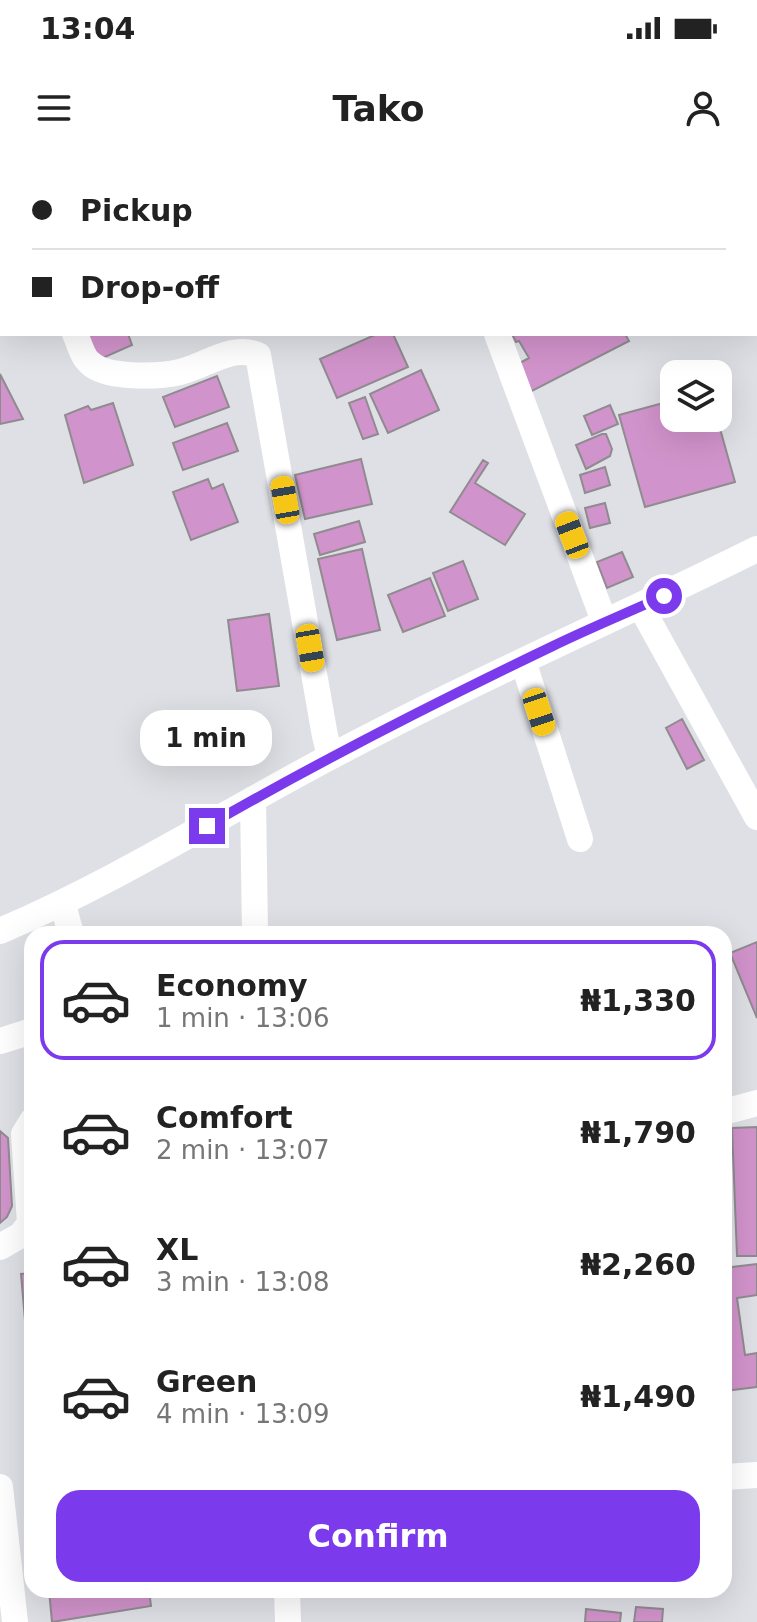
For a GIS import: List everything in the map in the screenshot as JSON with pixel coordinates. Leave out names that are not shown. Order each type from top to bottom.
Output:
[{"type":"street","points":[[76,336],[88,362],[104,372],[124,375],[179,372],[234,352],[258,355],[330,756]]},
{"type":"street","points":[[498,336],[604,621]]},
{"type":"street","points":[[0,931],[63,905],[162,853],[330,756],[757,549]]},
{"type":"street","points":[[641,607],[757,817]]},
{"type":"street","points":[[523,661],[580,839]]},
{"type":"street","points":[[253,799],[255,926]]},
{"type":"street","points":[[63,905],[69,926]]},
{"type":"street","points":[[0,1041],[24,1034]]},
{"type":"street","points":[[732,1110],[757,1103]]},
{"type":"street","points":[[0,1247],[24,1231]]},
{"type":"street","points":[[732,1477],[757,1475]]},
{"type":"street","points":[[0,1487],[15,1622]]},
{"type":"street","points":[[287,1598],[288,1622]]},
{"type":"building","points":[[87,336],[129,336],[132,345],[96,361]]},
{"type":"building","points":[[372,336],[394,336],[408,367],[337,398],[320,359]]},
{"type":"building","points":[[513,336],[626,336],[629,341],[530,392],[516,365],[529,358],[519,341],[516,342]]},
{"type":"building","points":[[421,370],[439,410],[388,433],[370,394]]},
{"type":"building","points":[[0,374],[23,419],[0,424]]},
{"type":"building","points":[[217,376],[229,407],[175,427],[163,397]]},
{"type":"building","points":[[365,397],[378,434],[363,439],[349,403]]},
{"type":"building","points":[[113,403],[133,465],[84,483],[65,415],[88,406],[91,410]]},
{"type":"building","points":[[660,404],[660,432],[721,432],[735,482],[645,507],[619,415]]},
{"type":"building","points":[[610,405],[618,424],[592,435],[584,416]]},
{"type":"building","points":[[227,423],[238,451],[183,470],[173,443]]},
{"type":"building","points":[[606,434],[612,449],[610,456],[586,469],[576,445]]},
{"type":"building","points":[[361,459],[372,504],[305,519],[295,475]]},
{"type":"building","points":[[483,460],[488,463],[475,483],[525,514],[505,545],[450,512]]},
{"type":"building","points":[[605,467],[610,485],[585,493],[580,475]]},
{"type":"building","points":[[208,479],[212,489],[223,484],[238,522],[191,540],[173,492]]},
{"type":"building","points":[[605,503],[610,523],[590,528],[585,508]]},
{"type":"building","points":[[359,521],[365,542],[320,555],[314,534]]},
{"type":"building","points":[[362,549],[380,630],[337,640],[318,559]]},
{"type":"building","points":[[622,552],[633,577],[607,588],[597,562]]},
{"type":"building","points":[[463,561],[478,599],[448,611],[433,573]]},
{"type":"building","points":[[430,578],[445,616],[403,632],[388,595]]},
{"type":"building","points":[[269,614],[279,686],[237,691],[228,620]]},
{"type":"building","points":[[682,719],[704,760],[687,769],[666,728]]},
{"type":"building","points":[[757,942],[757,1018],[732,958],[732,952]]},
{"type":"building","points":[[757,1127],[757,1256],[737,1256],[732,1128]]},
{"type":"building","points":[[0,1131],[8,1138],[12,1206],[0,1223]]},
{"type":"building","points":[[757,1264],[757,1295],[737,1298],[745,1355],[757,1353],[757,1387],[732,1390],[732,1267]]},
{"type":"building","points":[[21,1274],[24,1274],[24,1309]]},
{"type":"building","points":[[50,1598],[150,1598],[151,1606],[52,1622]]},
{"type":"building","points":[[636,1607],[663,1609],[662,1622],[634,1622]]},
{"type":"building","points":[[586,1609],[621,1613],[620,1622],[585,1622]]},
{"type":"route","points":[[207,826],[330,756],[604,621],[664,596]]}]
